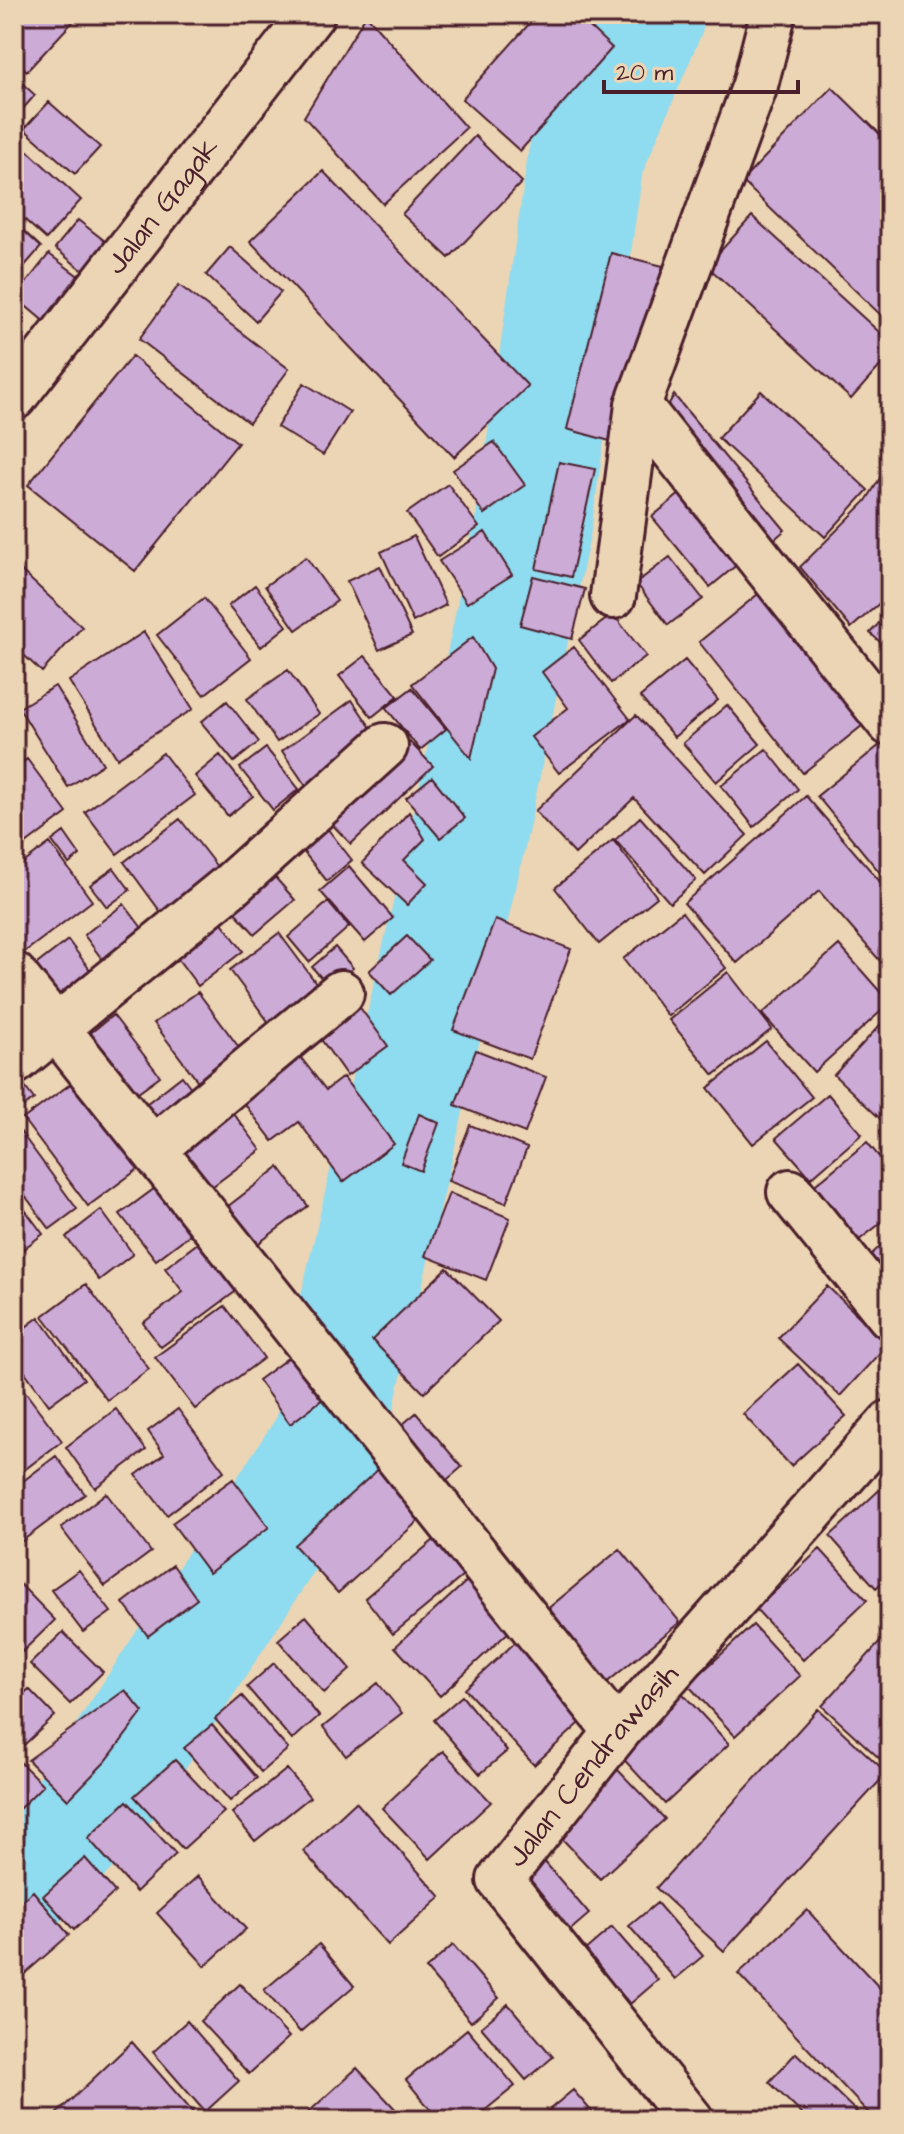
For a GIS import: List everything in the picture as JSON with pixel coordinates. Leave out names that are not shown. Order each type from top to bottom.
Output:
[{"type":"street","name":"Jalan Gagak","points":[[14,397],[312,14]]},
{"type":"street","points":[[613,596],[638,405],[755,85],[773,14]]},
{"type":"street","points":[[638,405],[890,723]]},
{"type":"street","points":[[14,1062],[231,885],[385,746]]},
{"type":"street","points":[[14,975],[617,1732]]},
{"type":"street","points":[[153,1149],[341,993]]},
{"type":"street","points":[[790,1192],[890,1316]]},
{"type":"street","name":"Jalan Cendrawasih","points":[[691,2120],[500,1880],[617,1732],[890,1423]]},
{"type":"building","points":[[14,14],[80,14],[27,71],[14,59]]},
{"type":"building","points":[[538,14],[576,14],[612,48],[520,151],[462,99]]},
{"type":"building","points":[[366,15],[466,128],[383,204],[304,117]]},
{"type":"building","points":[[14,76],[35,95],[14,119]]},
{"type":"building","points":[[832,87],[890,144],[890,324],[742,181]]},
{"type":"building","points":[[49,102],[100,147],[75,174],[24,129]]},
{"type":"building","points":[[475,136],[522,182],[449,258],[402,214]]},
{"type":"building","points":[[28,151],[81,200],[46,239],[14,210],[14,166]]},
{"type":"building","points":[[323,171],[528,386],[454,457],[250,241]]},
{"type":"building","points":[[752,216],[890,342],[890,355],[851,399],[707,266]]},
{"type":"building","points":[[78,220],[110,245],[87,274],[55,248]]},
{"type":"building","points":[[14,222],[41,247],[14,278]]},
{"type":"building","points":[[230,247],[281,292],[256,321],[206,275]]},
{"type":"building","points":[[611,253],[663,266],[617,443],[567,429]]},
{"type":"building","points":[[49,254],[81,278],[46,323],[15,297]]},
{"type":"building","points":[[179,285],[289,369],[249,423],[139,339]]},
{"type":"building","points":[[132,356],[238,443],[135,571],[28,485]]},
{"type":"building","points":[[304,383],[350,412],[323,455],[277,427]]},
{"type":"building","points":[[761,391],[868,490],[825,537],[718,438]]},
{"type":"building","points":[[674,395],[785,530],[767,546],[659,421]]},
{"type":"building","points":[[494,442],[525,485],[484,514],[453,470]]},
{"type":"building","points":[[559,462],[595,469],[571,577],[536,569]]},
{"type":"building","points":[[890,462],[890,594],[851,628],[800,567],[866,501]]},
{"type":"building","points":[[448,484],[479,527],[438,557],[407,513]]},
{"type":"building","points":[[687,488],[745,558],[710,587],[652,517]]},
{"type":"building","points":[[485,532],[512,575],[467,603],[439,561]]},
{"type":"building","points":[[414,536],[446,605],[413,622],[381,552]]},
{"type":"building","points":[[306,557],[337,601],[296,630],[265,586]]},
{"type":"building","points":[[670,557],[703,599],[668,625],[636,583]]},
{"type":"building","points":[[14,564],[82,627],[42,672],[14,646]]},
{"type":"building","points":[[380,566],[412,635],[379,650],[347,581]]},
{"type":"building","points":[[533,576],[585,589],[572,639],[520,625]]},
{"type":"building","points":[[255,585],[287,626],[261,647],[228,606]]},
{"type":"building","points":[[768,586],[873,717],[803,773],[699,642]]},
{"type":"building","points":[[204,598],[251,658],[204,695],[157,635]]},
{"type":"building","points":[[890,611],[890,651],[870,633]]},
{"type":"building","points":[[613,614],[646,656],[611,683],[579,640]]},
{"type":"building","points":[[144,632],[193,709],[117,758],[69,681]]},
{"type":"building","points":[[473,637],[492,669],[471,758],[412,684]]},
{"type":"building","points":[[574,647],[630,719],[559,773],[531,737],[568,708],[542,672]]},
{"type":"building","points":[[365,656],[398,696],[372,717],[339,676]]},
{"type":"building","points":[[685,660],[718,700],[674,737],[640,697]]},
{"type":"building","points":[[288,670],[319,714],[277,742],[247,699]]},
{"type":"building","points":[[55,686],[103,764],[68,787],[19,708]]},
{"type":"building","points":[[412,688],[446,729],[420,750],[386,708]]},
{"type":"building","points":[[352,700],[382,744],[312,795],[282,751]]},
{"type":"building","points":[[227,701],[259,742],[234,762],[201,722]]},
{"type":"building","points":[[727,705],[760,744],[716,782],[683,743]]},
{"type":"building","points":[[636,715],[747,835],[705,875],[634,798],[575,854],[535,811]]},
{"type":"building","points":[[403,735],[433,766],[351,844],[322,814]]},
{"type":"building","points":[[886,740],[890,745],[890,885],[817,796]]},
{"type":"building","points":[[266,748],[299,789],[273,810],[240,768]]},
{"type":"building","points":[[766,749],[798,789],[754,827],[721,786]]},
{"type":"building","points":[[163,753],[195,795],[117,854],[85,812]]},
{"type":"building","points":[[220,755],[253,796],[228,816],[195,776]]},
{"type":"building","points":[[27,759],[67,813],[14,853],[14,769]]},
{"type":"building","points":[[432,777],[465,818],[440,838],[406,798]]},
{"type":"building","points":[[806,796],[890,893],[888,970],[819,891],[737,963],[684,903]]},
{"type":"building","points":[[409,812],[425,839],[404,860],[427,883],[407,905],[362,863]]},
{"type":"building","points":[[640,817],[696,880],[670,903],[615,840]]},
{"type":"building","points":[[319,818],[352,860],[327,881],[293,839]]},
{"type":"building","points":[[180,819],[221,872],[163,915],[124,862]]},
{"type":"building","points":[[64,832],[80,855],[69,864],[52,841]]},
{"type":"building","points":[[613,840],[657,897],[599,944],[555,888]]},
{"type":"building","points":[[50,843],[92,901],[14,960],[14,870]]},
{"type":"building","points":[[349,866],[393,918],[365,942],[320,891]]},
{"type":"building","points":[[114,868],[130,890],[107,907],[90,885]]},
{"type":"building","points":[[273,875],[295,900],[255,934],[233,910]]},
{"type":"building","points":[[328,902],[349,927],[309,962],[288,937]]},
{"type":"building","points":[[124,904],[151,940],[111,971],[84,935]]},
{"type":"building","points":[[682,912],[726,968],[668,1016],[623,959]]},
{"type":"building","points":[[215,913],[243,951],[198,986],[169,947]]},
{"type":"building","points":[[495,920],[571,949],[530,1059],[453,1030]]},
{"type":"building","points":[[279,933],[328,999],[279,1036],[230,970]]},
{"type":"building","points":[[407,936],[430,960],[391,995],[369,971]]},
{"type":"building","points":[[68,940],[99,982],[55,1015],[24,974]]},
{"type":"building","points":[[839,945],[890,1003],[814,1072],[762,1014]]},
{"type":"building","points":[[335,947],[353,968],[330,988],[312,967]]},
{"type":"building","points":[[728,972],[772,1029],[714,1075],[669,1020]]},
{"type":"building","points":[[198,992],[249,1061],[206,1092],[154,1023]]},
{"type":"building","points":[[353,998],[388,1046],[347,1076],[313,1028]]},
{"type":"building","points":[[14,1000],[36,1030],[14,1047]]},
{"type":"building","points":[[890,1014],[890,1128],[834,1075]]},
{"type":"building","points":[[113,1015],[160,1076],[123,1103],[78,1043]]},
{"type":"building","points":[[766,1041],[812,1097],[753,1144],[708,1088]]},
{"type":"building","points":[[295,1050],[326,1090],[343,1077],[394,1144],[343,1182],[299,1122],[273,1141],[237,1094]]},
{"type":"building","points":[[476,1050],[546,1077],[525,1133],[455,1105]]},
{"type":"building","points":[[14,1073],[34,1099],[14,1114]]},
{"type":"building","points":[[182,1076],[202,1102],[152,1139],[132,1115]]},
{"type":"building","points":[[80,1077],[145,1164],[88,1206],[23,1119]]},
{"type":"building","points":[[828,1094],[862,1134],[811,1178],[776,1138]]},
{"type":"building","points":[[227,1105],[261,1150],[197,1198],[163,1152]]},
{"type":"building","points":[[419,1114],[439,1123],[421,1171],[401,1163]]},
{"type":"building","points":[[14,1123],[77,1209],[50,1229],[14,1181]]},
{"type":"building","points":[[470,1125],[527,1148],[506,1203],[448,1181]]},
{"type":"building","points":[[867,1142],[890,1170],[890,1216],[854,1244],[810,1189]]},
{"type":"building","points":[[279,1167],[308,1206],[247,1252],[218,1214]]},
{"type":"building","points":[[162,1183],[197,1229],[156,1260],[120,1214]]},
{"type":"building","points":[[449,1193],[510,1218],[486,1280],[425,1256]]},
{"type":"building","points":[[14,1195],[43,1234],[14,1256]]},
{"type":"building","points":[[101,1210],[133,1254],[99,1280],[66,1237]]},
{"type":"building","points":[[890,1237],[890,1295],[861,1264]]},
{"type":"building","points":[[203,1239],[239,1289],[161,1347],[143,1323],[183,1292],[165,1268]]},
{"type":"building","points":[[447,1268],[499,1321],[424,1393],[372,1340]]},
{"type":"building","points":[[86,1284],[149,1369],[107,1400],[43,1316]]},
{"type":"building","points":[[827,1286],[888,1344],[840,1396],[778,1338]]},
{"type":"building","points":[[225,1306],[264,1358],[195,1409],[155,1357]]},
{"type":"building","points":[[39,1317],[84,1379],[49,1405],[14,1357],[14,1336]]},
{"type":"building","points":[[296,1352],[328,1395],[290,1424],[258,1380]]},
{"type":"building","points":[[798,1364],[846,1416],[791,1466],[743,1414]]},
{"type":"building","points":[[14,1377],[62,1441],[19,1474],[14,1467]]},
{"type":"building","points":[[116,1409],[146,1450],[95,1488],[66,1447]]},
{"type":"building","points":[[178,1409],[224,1471],[167,1515],[136,1475],[164,1454],[148,1431]]},
{"type":"building","points":[[416,1413],[462,1467],[435,1490],[389,1436]]},
{"type":"building","points":[[56,1456],[85,1494],[14,1547],[14,1488]]},
{"type":"building","points":[[381,1467],[425,1515],[338,1593],[294,1545]]},
{"type":"building","points":[[233,1479],[269,1527],[209,1573],[172,1523]]},
{"type":"building","points":[[890,1480],[890,1575],[876,1588],[830,1536]]},
{"type":"building","points":[[106,1493],[151,1552],[105,1586],[61,1528]]},
{"type":"building","points":[[440,1535],[469,1571],[393,1634],[365,1598]]},
{"type":"building","points":[[620,1549],[680,1622],[599,1689],[539,1616]]},
{"type":"building","points":[[820,1549],[867,1600],[803,1660],[756,1609]]},
{"type":"building","points":[[173,1565],[197,1599],[148,1636],[123,1603]]},
{"type":"building","points":[[79,1570],[111,1612],[83,1632],[51,1590]]},
{"type":"building","points":[[15,1579],[55,1620],[22,1652],[14,1644]]},
{"type":"building","points":[[469,1579],[514,1627],[440,1696],[395,1647]]},
{"type":"building","points":[[306,1616],[351,1669],[324,1693],[278,1640]]},
{"type":"building","points":[[753,1625],[800,1676],[735,1736],[688,1685]]},
{"type":"building","points":[[890,1631],[890,1768],[822,1706]]},
{"type":"building","points":[[63,1632],[103,1672],[70,1704],[30,1664]]},
{"type":"building","points":[[521,1637],[590,1714],[534,1765],[465,1689]]},
{"type":"building","points":[[274,1663],[319,1716],[292,1740],[247,1687]]},
{"type":"building","points":[[378,1683],[402,1713],[346,1756],[323,1727]]},
{"type":"building","points":[[29,1689],[55,1716],[24,1745],[14,1734],[14,1702]]},
{"type":"building","points":[[125,1690],[143,1712],[106,1761],[68,1800],[28,1760]]},
{"type":"building","points":[[682,1693],[729,1744],[665,1804],[618,1753]]},
{"type":"building","points":[[242,1696],[288,1749],[261,1772],[215,1719]]},
{"type":"building","points":[[462,1696],[507,1751],[480,1774],[434,1720]]},
{"type":"building","points":[[818,1709],[887,1773],[724,1951],[656,1888]]},
{"type":"building","points":[[212,1725],[257,1778],[230,1801],[184,1748]]},
{"type":"building","points":[[443,1751],[491,1802],[430,1859],[382,1808]]},
{"type":"building","points":[[14,1756],[43,1785],[14,1814]]},
{"type":"building","points":[[175,1760],[224,1812],[183,1849],[134,1796]]},
{"type":"building","points":[[616,1768],[665,1819],[600,1879],[552,1828]]},
{"type":"building","points":[[287,1769],[310,1797],[255,1841],[232,1813]]},
{"type":"building","points":[[127,1801],[176,1854],[136,1892],[88,1838]]},
{"type":"building","points":[[356,1802],[441,1897],[388,1945],[303,1851]]},
{"type":"building","points":[[85,1858],[115,1892],[74,1930],[43,1896]]},
{"type":"building","points":[[544,1861],[589,1914],[561,1938],[516,1885]]},
{"type":"building","points":[[198,1876],[246,1929],[205,1966],[157,1913]]},
{"type":"building","points":[[33,1891],[69,1935],[14,1983],[14,1907]]},
{"type":"building","points":[[657,1903],[703,1956],[675,1979],[629,1926]]},
{"type":"building","points":[[807,1910],[890,1999],[890,2120],[875,2120],[738,1974]]},
{"type":"building","points":[[612,1927],[658,1980],[630,2004],[584,1951]]},
{"type":"building","points":[[319,1944],[354,1986],[300,2032],[264,1990]]},
{"type":"building","points":[[453,1945],[499,1998],[471,2022],[426,1969]]},
{"type":"building","points":[[240,1984],[289,2037],[249,2074],[200,2021]]},
{"type":"building","points":[[508,2004],[553,2057],[526,2080],[481,2027]]},
{"type":"building","points":[[187,2021],[239,2081],[205,2112],[153,2052]]},
{"type":"building","points":[[467,2029],[515,2086],[473,2120],[439,2120],[406,2080]]},
{"type":"building","points":[[132,2042],[197,2117],[194,2120],[50,2120]]},
{"type":"building","points":[[796,2053],[865,2120],[808,2120],[769,2082]]},
{"type":"building","points":[[357,2068],[399,2113],[391,2120],[300,2120]]},
{"type":"building","points":[[573,2090],[599,2120],[537,2120]]},
{"type":"waterway","points":[[14,1886],[91,1807],[333,1437],[338,1391],[468,837],[534,520],[586,158],[647,14]]}]
